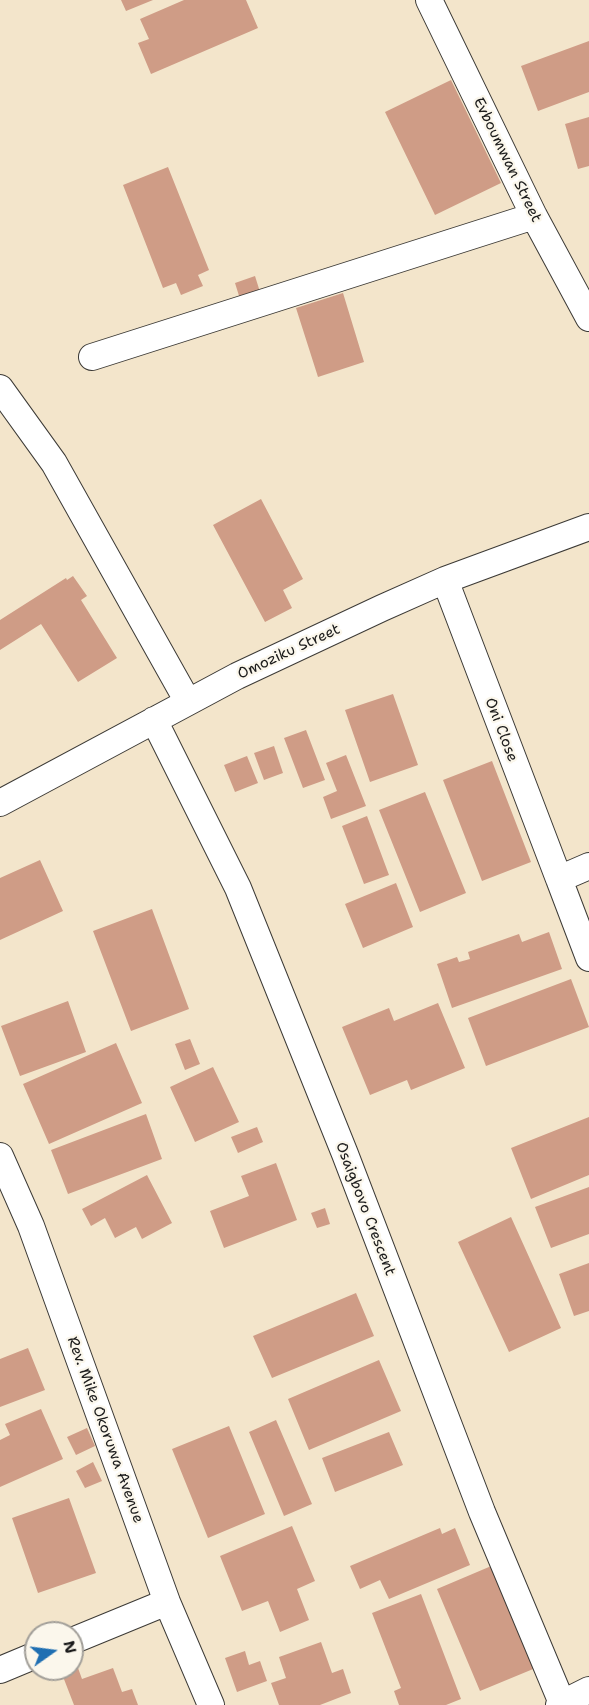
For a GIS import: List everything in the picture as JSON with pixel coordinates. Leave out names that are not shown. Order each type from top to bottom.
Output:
[{"type":"street","name":"Evboumwan Street","points":[[429,0],[534,216],[589,318]]},
{"type":"street","points":[[92,357],[534,216]]},
{"type":"street","points":[[0,388],[54,463],[188,702]]},
{"type":"street","name":"Omoziku Street","points":[[0,803],[237,676],[371,612],[445,580],[589,527]]},
{"type":"street","name":"Oni Close","points":[[445,580],[589,958]]},
{"type":"street","name":"Osaigbovo Crescent","points":[[154,720],[238,888],[345,1154],[482,1512],[560,1704]]},
{"type":"street","points":[[559,879],[589,866]]},
{"type":"street","name":"Rev. Mike Okoruwa Avenue","points":[[0,1156],[31,1226],[167,1602],[211,1705]]},
{"type":"street","points":[[84,1636],[167,1602]]},
{"type":"street","points":[[0,1670],[24,1660]]},
{"type":"street","points":[[560,1704],[589,1690]]},
{"type":"building","points":[[121,0],[153,0],[126,11]]},
{"type":"building","points":[[184,0],[246,0],[258,28],[151,74],[138,43],[149,39],[140,19]]},
{"type":"building","points":[[589,41],[589,92],[538,111],[521,66]]},
{"type":"building","points":[[451,80],[501,183],[435,215],[385,112]]},
{"type":"building","points":[[589,117],[589,166],[578,169],[565,124]]},
{"type":"building","points":[[168,167],[209,270],[198,275],[203,286],[181,295],[176,283],[163,288],[123,185]]},
{"type":"building","points":[[255,276],[260,292],[240,299],[235,283]]},
{"type":"building","points":[[343,293],[364,362],[318,377],[296,308]]},
{"type":"building","points":[[261,499],[303,579],[283,590],[292,608],[265,622],[213,525]]},
{"type":"building","points":[[73,576],[87,596],[81,600],[117,658],[78,682],[41,624],[0,650],[0,620],[66,578],[67,580]]},
{"type":"building","points":[[393,694],[418,765],[370,782],[345,710]]},
{"type":"building","points":[[306,730],[325,780],[303,788],[284,738]]},
{"type":"building","points":[[274,746],[283,773],[264,780],[254,753]]},
{"type":"building","points":[[346,755],[366,806],[331,819],[323,797],[337,791],[326,763]]},
{"type":"building","points":[[247,756],[258,783],[235,792],[224,765]]},
{"type":"building","points":[[492,761],[531,862],[482,881],[443,780]]},
{"type":"building","points":[[425,792],[466,893],[420,912],[379,810]]},
{"type":"building","points":[[367,816],[389,875],[364,884],[342,826]]},
{"type":"building","points":[[40,860],[63,911],[0,940],[0,878]]},
{"type":"building","points":[[396,883],[413,927],[363,948],[345,904]]},
{"type":"building","points":[[152,909],[189,1009],[131,1031],[93,931]]},
{"type":"building","points":[[549,932],[562,969],[452,1008],[437,964],[457,957],[459,962],[470,959],[468,952],[519,934],[522,942]]},
{"type":"building","points":[[571,979],[589,1027],[486,1066],[468,1018]]},
{"type":"building","points":[[68,1001],[86,1052],[20,1076],[1,1026]]},
{"type":"building","points":[[438,1003],[465,1068],[411,1090],[407,1080],[370,1095],[342,1027],[389,1008],[394,1021]]},
{"type":"building","points":[[190,1039],[200,1064],[185,1070],[175,1044]]},
{"type":"building","points":[[116,1043],[142,1103],[49,1144],[23,1084]]},
{"type":"building","points":[[213,1067],[239,1122],[195,1142],[170,1087]]},
{"type":"building","points":[[146,1114],[162,1159],[68,1194],[51,1150]]},
{"type":"building","points":[[589,1117],[589,1175],[531,1199],[511,1148]]},
{"type":"building","points":[[257,1127],[263,1142],[238,1153],[231,1137]]},
{"type":"building","points":[[276,1163],[297,1220],[224,1248],[210,1211],[249,1196],[241,1176]]},
{"type":"building","points":[[147,1175],[172,1223],[142,1239],[136,1227],[115,1238],[105,1218],[91,1226],[82,1209]]},
{"type":"building","points":[[589,1187],[589,1234],[551,1248],[535,1207]]},
{"type":"building","points":[[325,1208],[330,1224],[317,1228],[311,1213]]},
{"type":"building","points":[[511,1217],[561,1328],[509,1352],[458,1242]]},
{"type":"building","points":[[589,1263],[589,1311],[574,1316],[559,1274]]},
{"type":"building","points":[[356,1293],[374,1336],[272,1378],[253,1336]]},
{"type":"building","points":[[28,1348],[45,1390],[0,1407],[0,1359]]},
{"type":"building","points":[[379,1360],[401,1411],[309,1450],[288,1399]]},
{"type":"building","points":[[41,1409],[63,1459],[0,1487],[0,1440],[10,1435],[5,1424]]},
{"type":"building","points":[[276,1420],[312,1504],[284,1516],[249,1432]]},
{"type":"building","points":[[229,1426],[265,1514],[208,1538],[172,1449]]},
{"type":"building","points":[[87,1428],[95,1446],[76,1455],[67,1437]]},
{"type":"building","points":[[389,1432],[403,1465],[335,1492],[322,1458]]},
{"type":"building","points":[[93,1462],[102,1481],[85,1488],[76,1471]]},
{"type":"building","points":[[69,1498],[96,1573],[38,1593],[12,1518]]},
{"type":"building","points":[[292,1526],[315,1581],[297,1589],[309,1620],[280,1632],[268,1601],[242,1611],[220,1556]]},
{"type":"building","points":[[440,1528],[442,1534],[455,1528],[470,1565],[389,1599],[380,1580],[360,1589],[350,1566]]},
{"type":"building","points":[[496,1564],[538,1667],[480,1691],[437,1589]]},
{"type":"building","points":[[421,1594],[461,1699],[446,1705],[399,1705],[394,1691],[401,1688],[372,1613]]},
{"type":"building","points":[[321,1642],[332,1673],[343,1669],[351,1693],[320,1705],[279,1705],[271,1683],[286,1678],[279,1657]]},
{"type":"building","points":[[245,1651],[249,1665],[260,1661],[267,1681],[237,1692],[225,1658]]},
{"type":"building","points":[[113,1668],[122,1692],[132,1689],[138,1705],[74,1705],[65,1681],[84,1681],[84,1678]]}]
